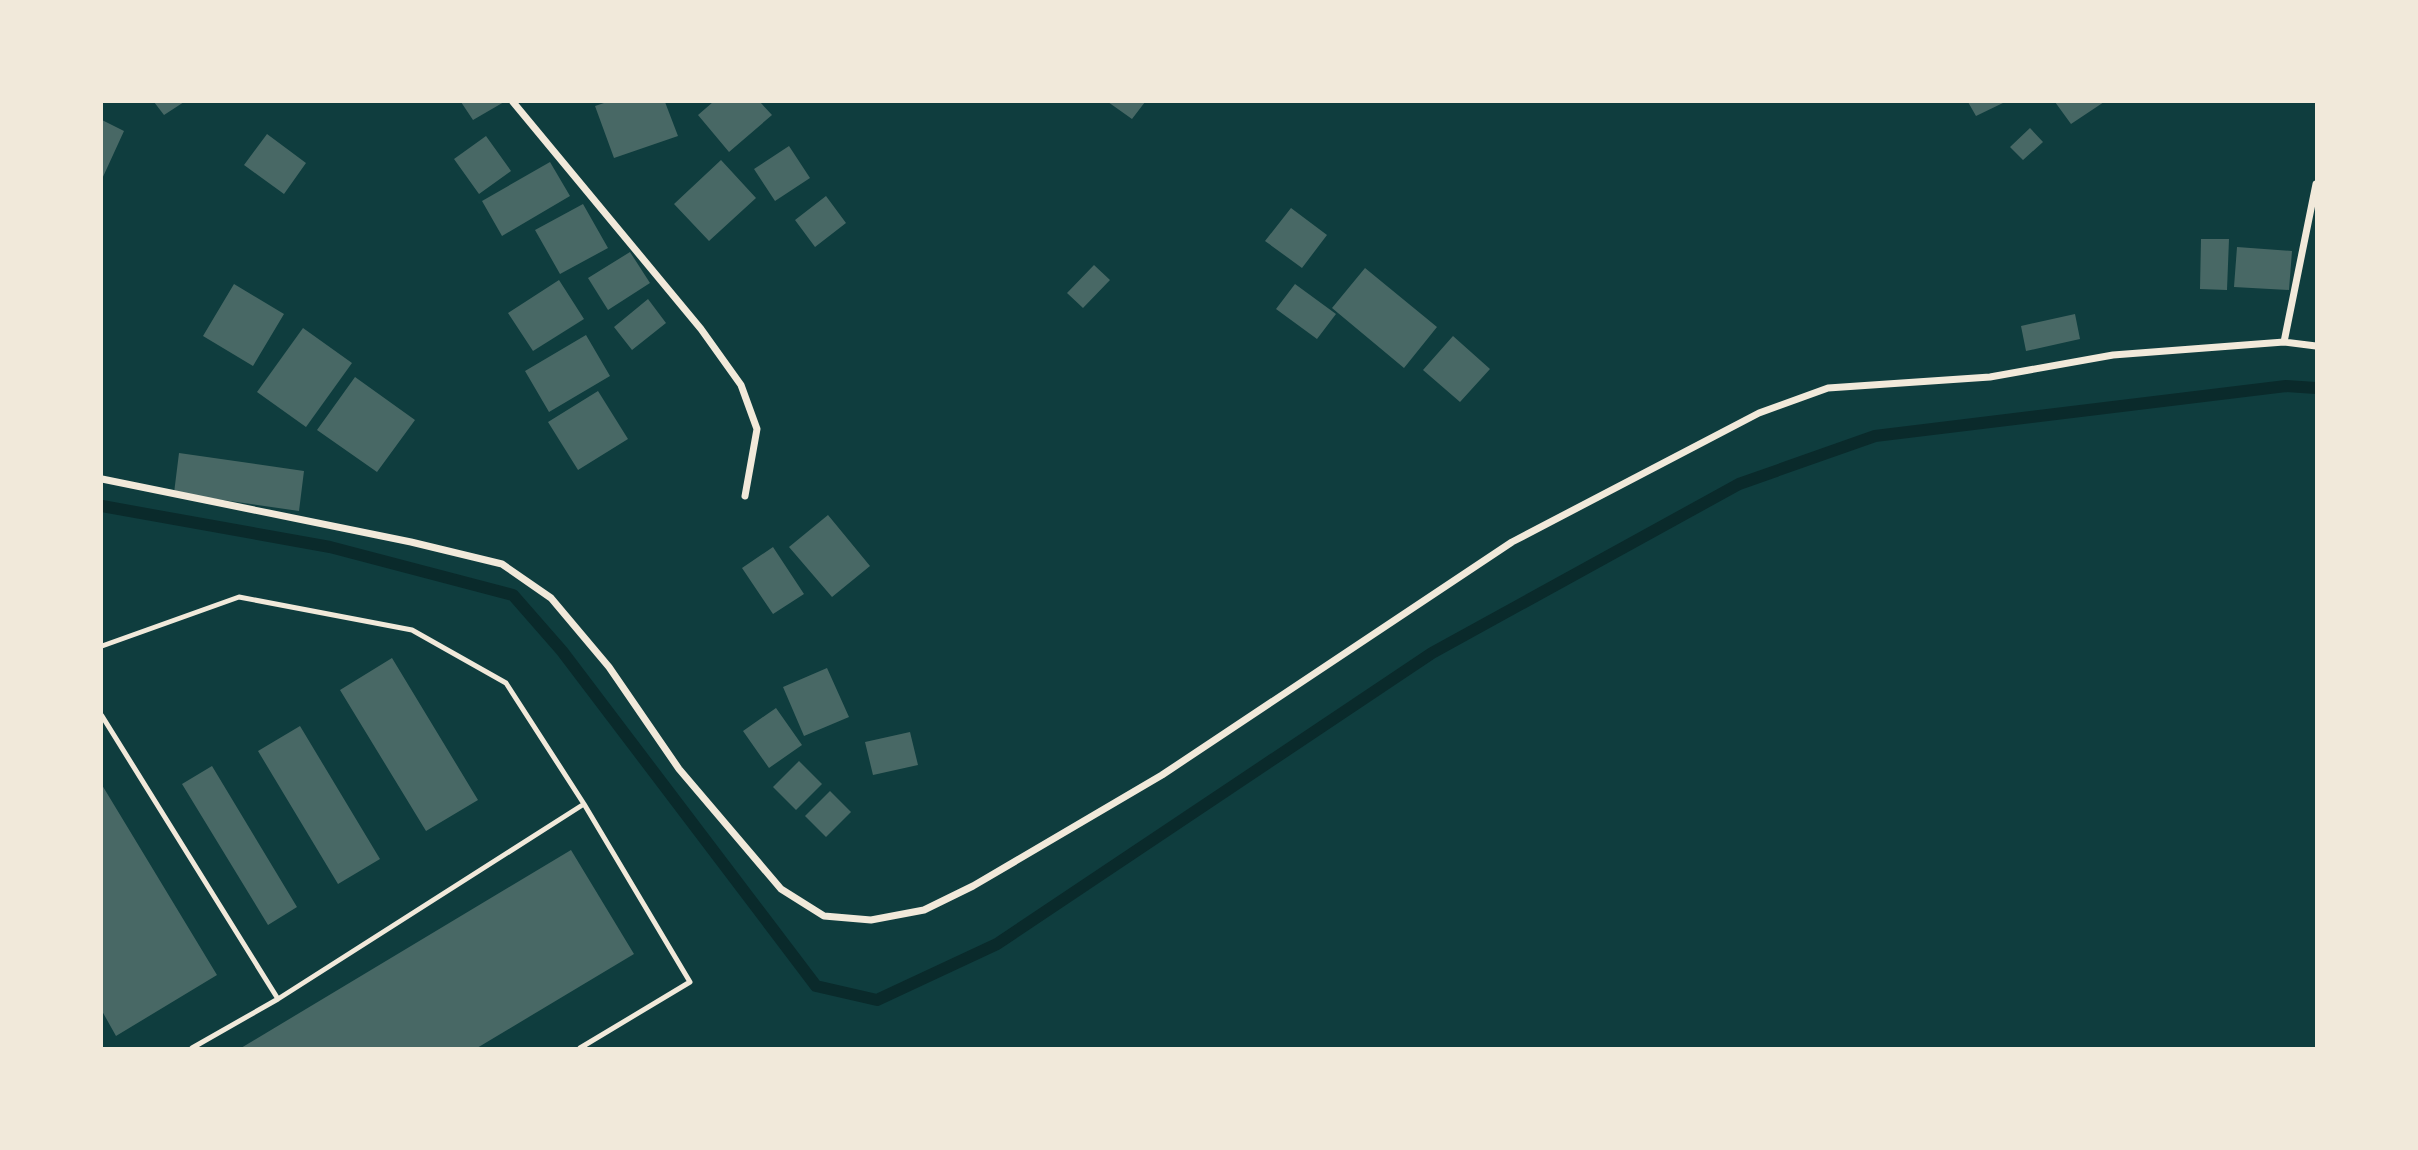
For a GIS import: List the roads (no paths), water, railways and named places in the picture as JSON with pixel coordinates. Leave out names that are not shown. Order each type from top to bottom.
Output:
[{"type":"street","points":[[513,102],[701,329],[741,385],[757,429],[745,496]]},
{"type":"street","points":[[2284,342],[2316,184]]},
{"type":"street","points":[[102,479],[411,542],[502,564],[551,598],[609,667],[679,769],[781,889],[824,916],[871,920],[923,910],[972,886],[1162,775],[1512,542],[1759,413],[1828,388],[1990,377],[2113,355],[2284,342],[2316,346]]},
{"type":"lane","points":[[102,646],[239,597],[412,630],[506,683],[584,804],[690,982],[580,1048]]},
{"type":"lane","points":[[102,716],[278,999]]},
{"type":"lane","points":[[192,1048],[278,999],[584,804]]},
{"type":"waterway","points":[[102,506],[330,547],[513,595],[562,651],[816,986],[877,1000],[997,944],[1432,653],[1739,484],[1875,436],[2286,386],[2316,388]]}]
